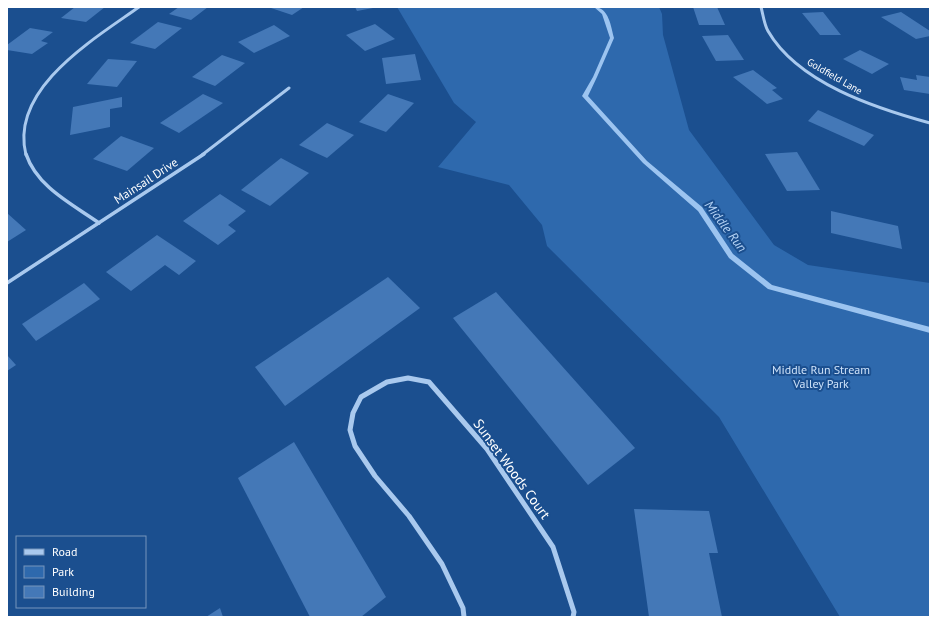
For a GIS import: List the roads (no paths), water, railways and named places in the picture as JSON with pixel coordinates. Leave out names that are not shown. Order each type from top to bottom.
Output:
[{"type":"street","points":[[99,223],[53,190],[41,180],[33,170],[26,156],[23,140],[24,125],[29,109],[38,92],[54,73],[75,55],[139,7]]},
{"type":"street","name":"Goldfield Lane","points":[[761,7],[764,23],[777,44],[794,60],[817,77],[868,103],[907,117],[930,123]]},
{"type":"street","name":"Mainsail Drive","points":[[7,283],[211,149],[289,88]]},
{"type":"street","name":"Sunset Woods Court","points":[[464,617],[463,608],[442,564],[409,516],[375,476],[356,446],[350,430],[353,413],[362,397],[387,382],[408,378],[429,382],[487,449],[553,547],[574,612],[573,617]]},
{"type":"waterway","name":"Middle Run","points":[[596,7],[604,13],[612,38],[585,96],[645,162],[700,209],[731,256],[770,287],[930,330]]},
{"type":"park label","name":"Middle Run Stream Valley Park","points":[[821,377]]}]
